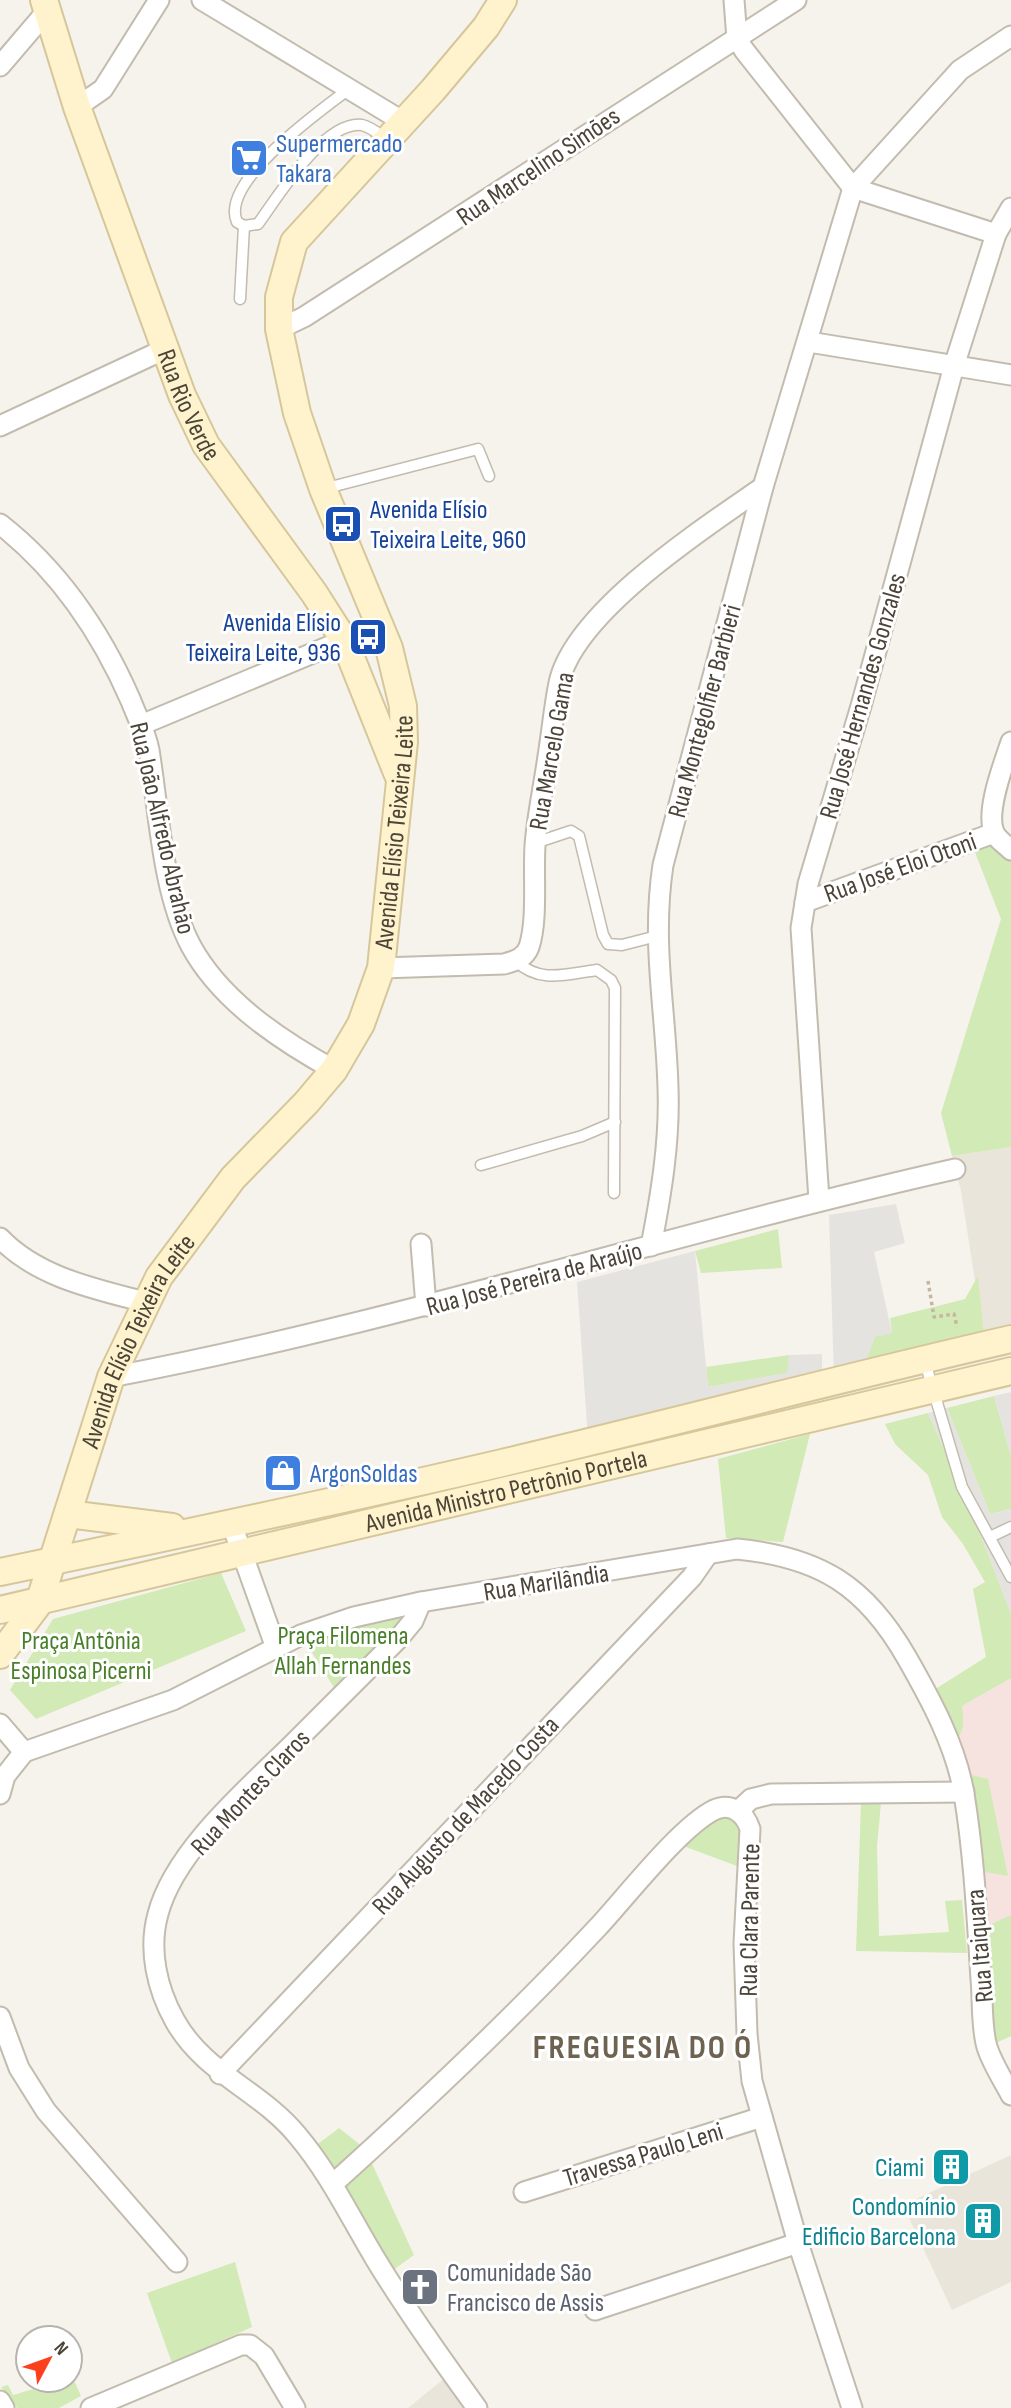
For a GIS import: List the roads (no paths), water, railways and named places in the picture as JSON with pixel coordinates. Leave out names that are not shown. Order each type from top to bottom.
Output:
[{"type":"street","points":[[76,107],[103,89],[159,0]]},
{"type":"street","points":[[202,0],[349,89],[394,130]]},
{"type":"street","name":"Avenida Elísio Teixeira Leite","points":[[0,1655],[39,1603],[111,1377],[145,1301],[176,1251],[216,1199],[334,1070],[361,1024],[381,968],[404,742],[403,706],[398,681],[375,609],[323,489],[297,413],[279,329],[279,297],[294,243],[486,27],[503,0]]},
{"type":"street","points":[[734,0],[737,39],[853,188],[996,234]]},
{"type":"street","name":"Rua Marcelino Simões","points":[[279,329],[304,317],[456,222],[622,109],[796,0]]},
{"type":"street","points":[[0,66],[45,6]]},
{"type":"street","name":"Rua Rio Verde","points":[[45,6],[76,107],[163,350],[206,446],[314,593],[344,640],[399,776]]},
{"type":"street","points":[[853,188],[960,70],[1011,36]]},
{"type":"street","name":"Rua Montegolfier Barbieri","points":[[651,1246],[662,1192],[668,1089],[656,908],[663,864],[763,487],[809,342],[853,188]]},
{"type":"street","name":"Rua José Hernandes Gonzales","points":[[819,1200],[801,928],[805,902],[954,366],[996,234],[1011,208]]},
{"type":"street","points":[[809,342],[1011,375]]},
{"type":"street","points":[[0,426],[163,350]]},
{"type":"street","name":"Rua Marcelo Gama","points":[[510,963],[530,945],[535,843],[559,682],[568,656],[600,615],[629,589],[705,527],[763,487]]},
{"type":"street","name":"Rua João Alfredo Abrahão","points":[[0,524],[60,580],[92,624],[114,663],[148,746],[167,864],[178,913],[190,944],[201,962],[232,999],[309,1056],[334,1070]]},
{"type":"street","points":[[141,725],[344,640]]},
{"type":"street","points":[[1011,743],[995,792],[994,833],[1011,850]]},
{"type":"street","name":"Rua José Eloi Otoni","points":[[805,902],[994,833]]},
{"type":"street","points":[[381,968],[510,963]]},
{"type":"street","name":"Rua José Pereira de Araújo","points":[[111,1377],[426,1307],[819,1200],[955,1169]]},
{"type":"street","points":[[0,1238],[16,1253],[85,1286],[145,1301]]},
{"type":"street","points":[[421,1244],[426,1307]]},
{"type":"street","name":"Avenida Ministro Petrônio Portela","points":[[0,1572],[220,1527],[503,1463],[1011,1339]]},
{"type":"street","name":"Avenida Ministro Petrônio Portela","points":[[0,1610],[39,1603],[239,1553],[1011,1371]]},
{"type":"street","points":[[68,1514],[134,1525],[220,1527],[239,1553],[276,1648]]},
{"type":"street","name":"Rua Marilândia","points":[[24,1752],[173,1700],[323,1627],[421,1602],[737,1549],[763,1552],[840,1580],[866,1599],[889,1626],[918,1677],[953,1748],[964,1791]]},
{"type":"street","name":"Rua Augusto de Macedo Costa","points":[[220,2074],[692,1577],[708,1554]]},
{"type":"street","name":"Rua Montes Claros","points":[[421,1602],[413,1621],[399,1638],[232,1804],[192,1852],[166,1890],[157,1916],[155,1941],[159,1988],[175,2021],[197,2052],[220,2074],[295,2132],[334,2183],[376,2260],[477,2408]]},
{"type":"street","points":[[0,1724],[24,1752],[5,1776],[0,1794]]},
{"type":"street","points":[[738,1811],[751,1799],[771,1794],[964,1791]]},
{"type":"street","name":"Rua Itaiquara","points":[[964,1791],[987,2047],[1011,2095]]},
{"type":"street","name":"Rua Clara Parente","points":[[334,2183],[496,2034],[674,1843],[717,1808],[726,1807],[738,1811],[747,1819],[750,1829],[744,1943],[747,2034],[752,2081],[799,2243],[852,2408]]},
{"type":"street","points":[[0,2017],[19,2068],[46,2111],[177,2262]]},
{"type":"street","name":"Travessa Paulo Leni","points":[[524,2192],[762,2117]]},
{"type":"street","points":[[595,2310],[799,2243]]},
{"type":"street","points":[[91,2408],[241,2345],[250,2345],[264,2356],[295,2408]]},
{"type":"street","points":[[0,2401],[4,2408]]},
{"type":"lane","points":[[349,89],[281,144],[248,181],[233,213],[237,222],[244,226],[258,224],[292,177],[334,135],[348,127],[362,125],[394,130]]},
{"type":"lane","points":[[240,299],[244,226]]},
{"type":"lane","points":[[323,489],[478,449],[489,476]]},
{"type":"lane","points":[[535,843],[571,831],[577,833],[583,843],[603,935],[608,944],[622,945],[657,936]]},
{"type":"lane","points":[[510,963],[533,975],[544,977],[597,970],[611,979],[615,997],[614,1194]]},
{"type":"lane","points":[[481,1166],[582,1136],[615,1122]]},
{"type":"lane","points":[[923,1359],[962,1487],[1011,1577]]},
{"type":"lane","points":[[990,1537],[1011,1527]]},
{"type":"place","name":"Supermercado Takara","points":[[249,158]]},
{"type":"place","name":"Avenida Elísio Teixeira Leite, 960","points":[[343,524]]},
{"type":"place","name":"Avenida Elísio Teixeira Leite, 936","points":[[368,637]]},
{"type":"place","name":"ArgonSoldas","points":[[283,1473]]},
{"type":"place","name":"Ciami","points":[[951,2167]]},
{"type":"place","name":"Condomínio Edificio Barcelona","points":[[983,2221]]},
{"type":"place","name":"Comunidade São Francisco de Assis","points":[[420,2287]]},
{"type":"district","name":"FREGUESIA DO Ó","points":[[643,2046]]},
{"type":"park label","name":"Praça Filomena Allah Fernandes","points":[[343,1650]]},
{"type":"park label","name":"Praça Antônia Espinosa Picerni","points":[[81,1655]]}]
